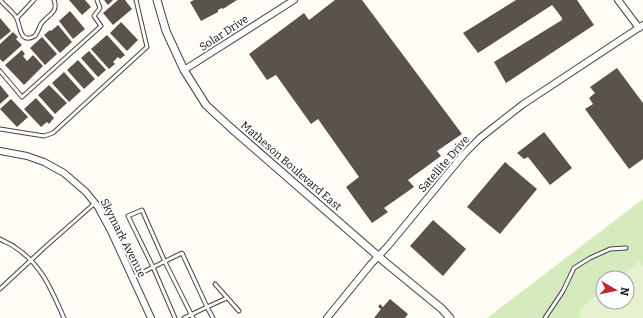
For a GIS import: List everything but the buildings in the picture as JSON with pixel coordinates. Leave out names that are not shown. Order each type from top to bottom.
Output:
[{"type":"street","name":"Matheson Boulevard East","points":[[157,0],[166,31],[184,70],[206,105],[442,309],[450,318]]},
{"type":"street","name":"Solar Drive","points":[[184,70],[294,0]]},
{"type":"street","points":[[618,0],[641,27]]},
{"type":"street","name":"Satellite Drive","points":[[327,318],[464,154],[480,138],[522,105],[641,27]]},
{"type":"street","name":"Skymark Avenue","points":[[0,151],[27,156],[44,162],[64,173],[86,192],[95,203],[111,231],[151,318]]},
{"type":"lane","points":[[0,0],[17,18],[21,34],[26,38],[32,38],[35,36],[45,20],[53,12],[56,6],[54,0]]},
{"type":"lane","points":[[17,18],[34,0]]},
{"type":"lane","points":[[0,71],[22,97],[101,26],[94,16],[100,8],[96,0]]},
{"type":"lane","points":[[0,129],[44,136],[53,133],[147,47],[136,0]]},
{"type":"lane","points":[[0,288],[95,203]]},
{"type":"lane","points":[[175,318],[128,216],[142,210],[165,262],[192,316]]},
{"type":"lane","points":[[0,239],[15,247],[31,260],[40,270],[51,287],[64,318]]},
{"type":"lane","points":[[545,318],[563,291],[574,268],[590,258],[610,249],[626,248]]},
{"type":"lane","points":[[132,277],[182,253],[213,318]]},
{"type":"lane","points":[[215,284],[239,311]]},
{"type":"lane","points":[[184,318],[192,316],[227,298]]},
{"type":"green space","points":[[643,199],[643,318],[487,318]]},
{"type":"green space","points":[[640,261],[643,266],[643,318],[581,318],[579,316],[580,309],[595,297],[595,310],[635,310],[635,270],[628,270]]}]
